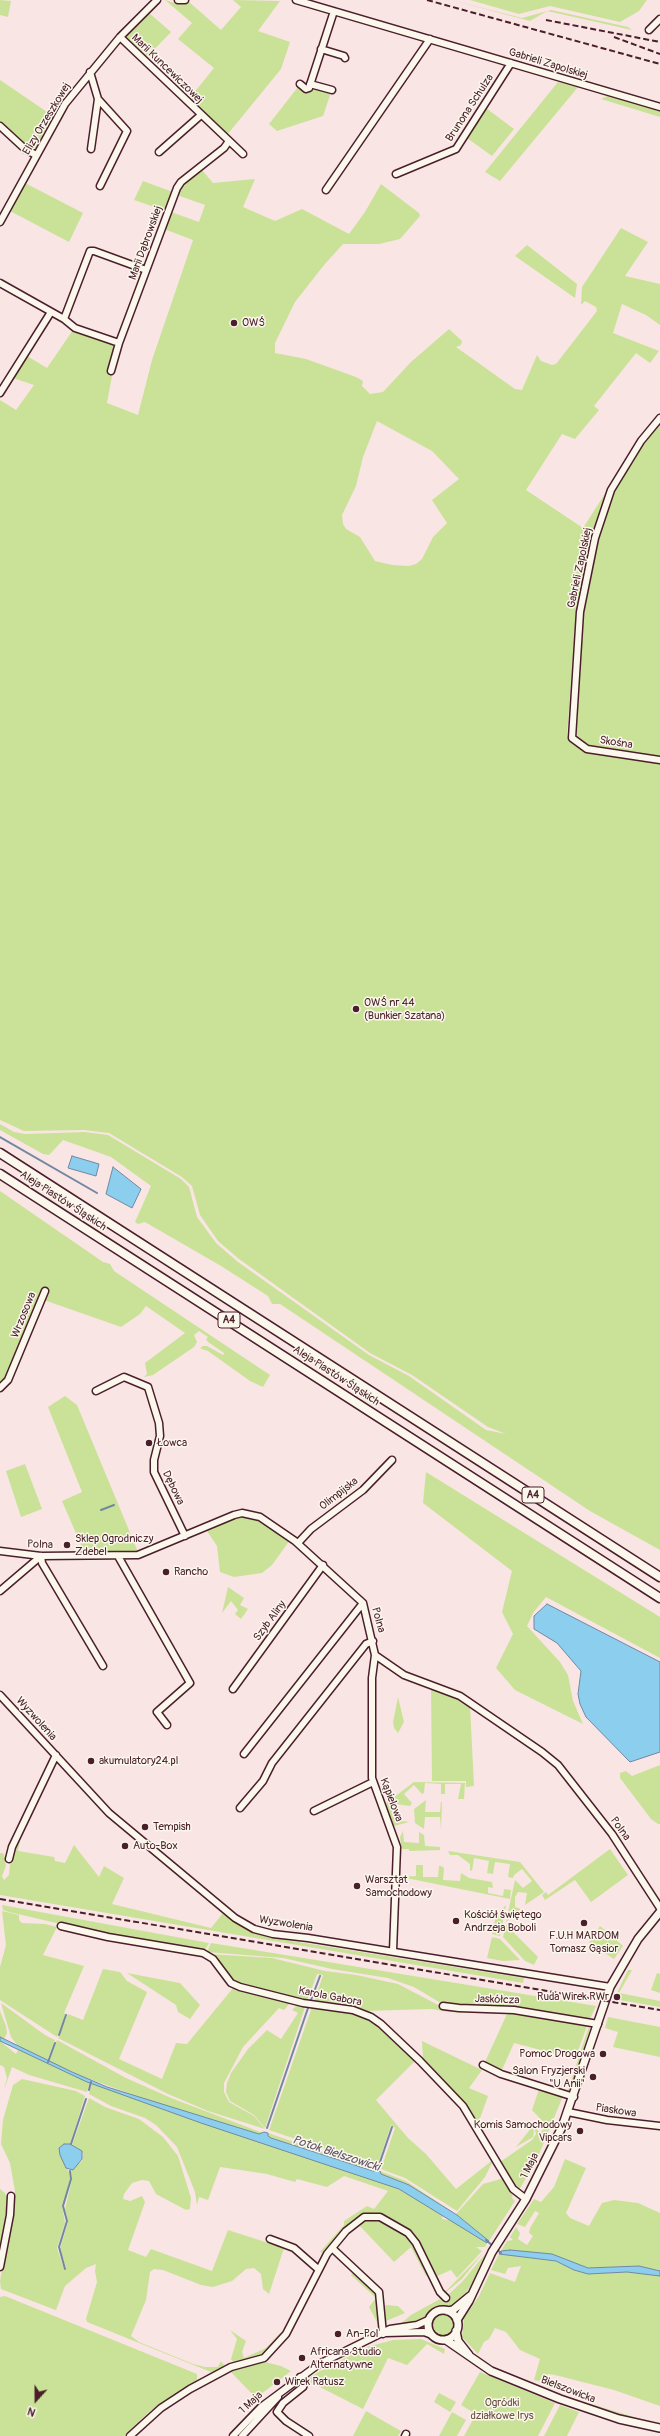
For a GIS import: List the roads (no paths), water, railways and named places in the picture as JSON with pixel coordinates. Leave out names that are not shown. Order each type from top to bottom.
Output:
[{"type":"highway","name":"Aleja Piastów Śląskich","points":[[0,1153],[660,1577]]},
{"type":"highway","name":"Aleja Piastów Śląskich","points":[[0,1174],[658,1597]]},
{"type":"main road","name":"1 Maja","points":[[457,2320],[492,2252],[526,2199],[568,2112],[610,1987],[638,1939],[660,1912]]},
{"type":"main road","name":"1 Maja","points":[[448,2311],[453,2310],[470,2296]]},
{"type":"main road","points":[[448,2311],[457,2320],[456,2331],[446,2340],[438,2339],[432,2335],[428,2328],[428,2320],[435,2312],[448,2311]]},
{"type":"main road","name":"Bielszowicka","points":[[456,2331],[458,2340],[472,2360]]},
{"type":"main road","name":"Bielszowicka","points":[[446,2340],[472,2360],[490,2370],[566,2402],[619,2419],[660,2428]]},
{"type":"street","name":"Elizy Orzeszkowej","points":[[0,222],[65,104],[120,37],[157,0]]},
{"type":"street","points":[[178,0],[185,0]]},
{"type":"street","name":"Gabrieli Zapolskiej","points":[[296,0],[660,108]]},
{"type":"street","points":[[300,84],[307,89],[310,84],[334,11]]},
{"type":"street","points":[[649,30],[660,19]]},
{"type":"street","name":"Marii Kuncewiczowej","points":[[120,37],[243,154]]},
{"type":"street","points":[[326,190],[430,39]]},
{"type":"street","points":[[321,49],[344,56],[345,58]]},
{"type":"street","name":"Brunona Schulza","points":[[396,174],[456,149],[511,63]]},
{"type":"street","points":[[90,72],[98,99],[91,149]]},
{"type":"street","points":[[310,84],[332,90]]},
{"type":"street","points":[[98,99],[127,131],[100,186]]},
{"type":"street","name":"Marii Kuncewiczowej","points":[[159,152],[201,115]]},
{"type":"street","points":[[0,126],[26,149],[36,155]]},
{"type":"street","name":"Marii Dąbrowskiej","points":[[111,371],[119,343],[177,188],[224,148],[229,141]]},
{"type":"street","points":[[64,319],[90,251],[94,251],[146,270]]},
{"type":"street","points":[[0,283],[64,319],[75,328],[119,343]]},
{"type":"street","points":[[0,393],[51,312]]},
{"type":"street","name":"Gabrieli Zapolskiej","points":[[572,738],[580,612],[595,538],[611,490],[641,441],[660,418]]},
{"type":"street","name":"Skośna","points":[[572,738],[587,749],[660,760]]},
{"type":"street","name":"Wrzosowa","points":[[0,1388],[8,1380],[44,1291]]},
{"type":"street","name":"Dębowa","points":[[96,1391],[124,1377],[148,1387],[159,1422],[160,1436],[154,1460],[154,1472],[185,1536]]},
{"type":"street","name":"Olimpijska","points":[[298,1543],[311,1529],[362,1490],[392,1460]]},
{"type":"street","name":"Polna","points":[[0,1550],[41,1556],[138,1555],[242,1513],[266,1521],[298,1543],[363,1603],[375,1655],[404,1675],[460,1696],[550,1759],[607,1828],[660,1908]]},
{"type":"street","points":[[0,1591],[41,1556]]},
{"type":"street","points":[[41,1556],[42,1564],[103,1666]]},
{"type":"street","points":[[118,1556],[190,1683],[157,1712],[167,1725]]},
{"type":"street","name":"Szyb Aliny","points":[[233,1689],[323,1566]]},
{"type":"street","points":[[244,1754],[363,1603]]},
{"type":"street","points":[[240,1808],[263,1781],[272,1763],[366,1644],[373,1641]]},
{"type":"street","name":"Kąpielowa","points":[[375,1655],[371,1703],[372,1782],[397,1847],[393,1952]]},
{"type":"street","name":"Wyzwolenia","points":[[0,1695],[109,1813],[244,1924],[264,1932],[610,1987]]},
{"type":"street","points":[[9,1859],[12,1847],[56,1755]]},
{"type":"street","points":[[314,1811],[372,1782]]},
{"type":"street","name":"Karola Gabora","points":[[61,1926],[108,1937],[203,1953],[213,1959],[231,1983],[240,1987],[303,2003],[353,2010],[371,2017],[381,2024],[420,2061],[463,2106],[513,2189],[526,2199]]},
{"type":"street","name":"Jaskółcza","points":[[443,2006],[514,2010],[598,2024]]},
{"type":"street","points":[[482,2065],[501,2074],[574,2097]]},
{"type":"street","name":"Piaskowa","points":[[568,2112],[607,2120],[660,2126]]},
{"type":"street","points":[[0,2268],[10,2215],[11,2196]]},
{"type":"street","points":[[130,2436],[161,2408],[190,2388],[231,2367],[264,2358],[286,2334],[318,2269],[332,2248],[351,2226],[364,2217],[373,2215],[391,2221],[408,2233],[416,2243],[440,2292],[446,2298]]},
{"type":"street","points":[[270,2239],[294,2248],[318,2269]]},
{"type":"street","points":[[332,2248],[378,2292],[384,2334]]},
{"type":"street","name":"1 Maja","points":[[384,2334],[390,2329],[416,2325],[428,2320]]},
{"type":"street","name":"1 Maja","points":[[233,2436],[261,2407],[285,2388],[300,2377],[351,2346],[384,2334],[424,2332],[432,2335]]},
{"type":"street","points":[[300,2377],[304,2387],[283,2403],[277,2412],[286,2421],[308,2436]]},
{"type":"street","name":"1 Maja","points":[[242,2436],[285,2388]]},
{"type":"water","points":[[72,1156],[99,1164],[96,1176],[68,1168]]},
{"type":"water","points":[[113,1167],[141,1189],[132,1208],[106,1194]]},
{"type":"water","points":[[547,1604],[660,1662],[660,1752],[630,1762],[586,1717],[580,1704],[578,1694],[581,1671],[557,1643],[534,1629],[534,1616]]},
{"type":"water","points":[[0,2037],[72,2072],[107,2087],[259,2134],[264,2132],[268,2133],[268,2136],[271,2138],[373,2171],[380,2171],[381,2174],[409,2185],[457,2215],[489,2241],[487,2243],[399,2189],[201,2123],[87,2082],[0,2041]]},
{"type":"water","points":[[64,2144],[70,2144],[82,2151],[82,2159],[73,2170],[66,2168],[60,2155],[59,2148]]},
{"type":"water","points":[[510,2250],[552,2254],[588,2268],[639,2266],[660,2271],[660,2276],[627,2272],[588,2274],[574,2270],[556,2261],[499,2254],[501,2251]]},
{"type":"waterway","points":[[0,1137],[97,1193]]},
{"type":"waterway","points":[[101,1510],[114,1505]]},
{"type":"waterway","points":[[311,2000],[320,1976]]},
{"type":"waterway","points":[[267,2128],[308,2008]]},
{"type":"waterway","points":[[59,2035],[66,2015]]},
{"type":"waterway","points":[[48,2062],[55,2043]]},
{"type":"waterway","points":[[89,2090],[91,2082]]},
{"type":"waterway","points":[[71,2144],[86,2099]]},
{"type":"waterway","points":[[379,2165],[392,2127]]},
{"type":"waterway","points":[[65,2269],[59,2247],[67,2221],[63,2206],[71,2179],[70,2171]]},
{"type":"waterway","name":"Potok Bielszowicki","points":[[486,2240],[501,2253]]},
{"type":"railway","points":[[427,0],[660,64]]},
{"type":"railway","points":[[546,20],[660,42]]},
{"type":"railway","points":[[614,37],[660,54]]},
{"type":"railway","points":[[0,1899],[660,2010]]},
{"type":"place","name":"OWŚ","points":[[234,323]]},
{"type":"place","name":"OWŚ nr 44 (Bunkier Szatana)","points":[[356,1009]]},
{"type":"place","name":"Łowca","points":[[149,1443]]},
{"type":"place","name":"Sklep Ogrodniczy Zdebel","points":[[67,1545]]},
{"type":"place","name":"Rancho","points":[[166,1572]]},
{"type":"place","name":"akumulatory24.pl","points":[[91,1761]]},
{"type":"place","name":"Tempish","points":[[145,1827]]},
{"type":"place","name":"Auto-Box","points":[[125,1846]]},
{"type":"place","name":"Warsztat Samochodowy","points":[[357,1886]]},
{"type":"place","name":"Kościół świętego Andrzeja Boboli","points":[[456,1921]]},
{"type":"place","name":"F.U.H MARDOM Tomasz Gąsior","points":[[584,1923]]},
{"type":"place","name":"Ruda Wirek RWr","points":[[617,1997]]},
{"type":"place","name":"Pomoc Drogowa","points":[[603,2054]]},
{"type":"place","name":"Salon Fryzjerski \"U Anii\"","points":[[593,2077]]},
{"type":"place","name":"Komis Samochodowy Vipcars","points":[[580,2131]]},
{"type":"place","name":"An-Pol","points":[[338,2334]]},
{"type":"place","name":"Africana Studio Alternatywne","points":[[302,2358]]},
{"type":"place","name":"Wirek Ratusz","points":[[277,2382]]},
{"type":"park label","name":"Ogródki działkowe Irys","points":[[502,2409]]}]
